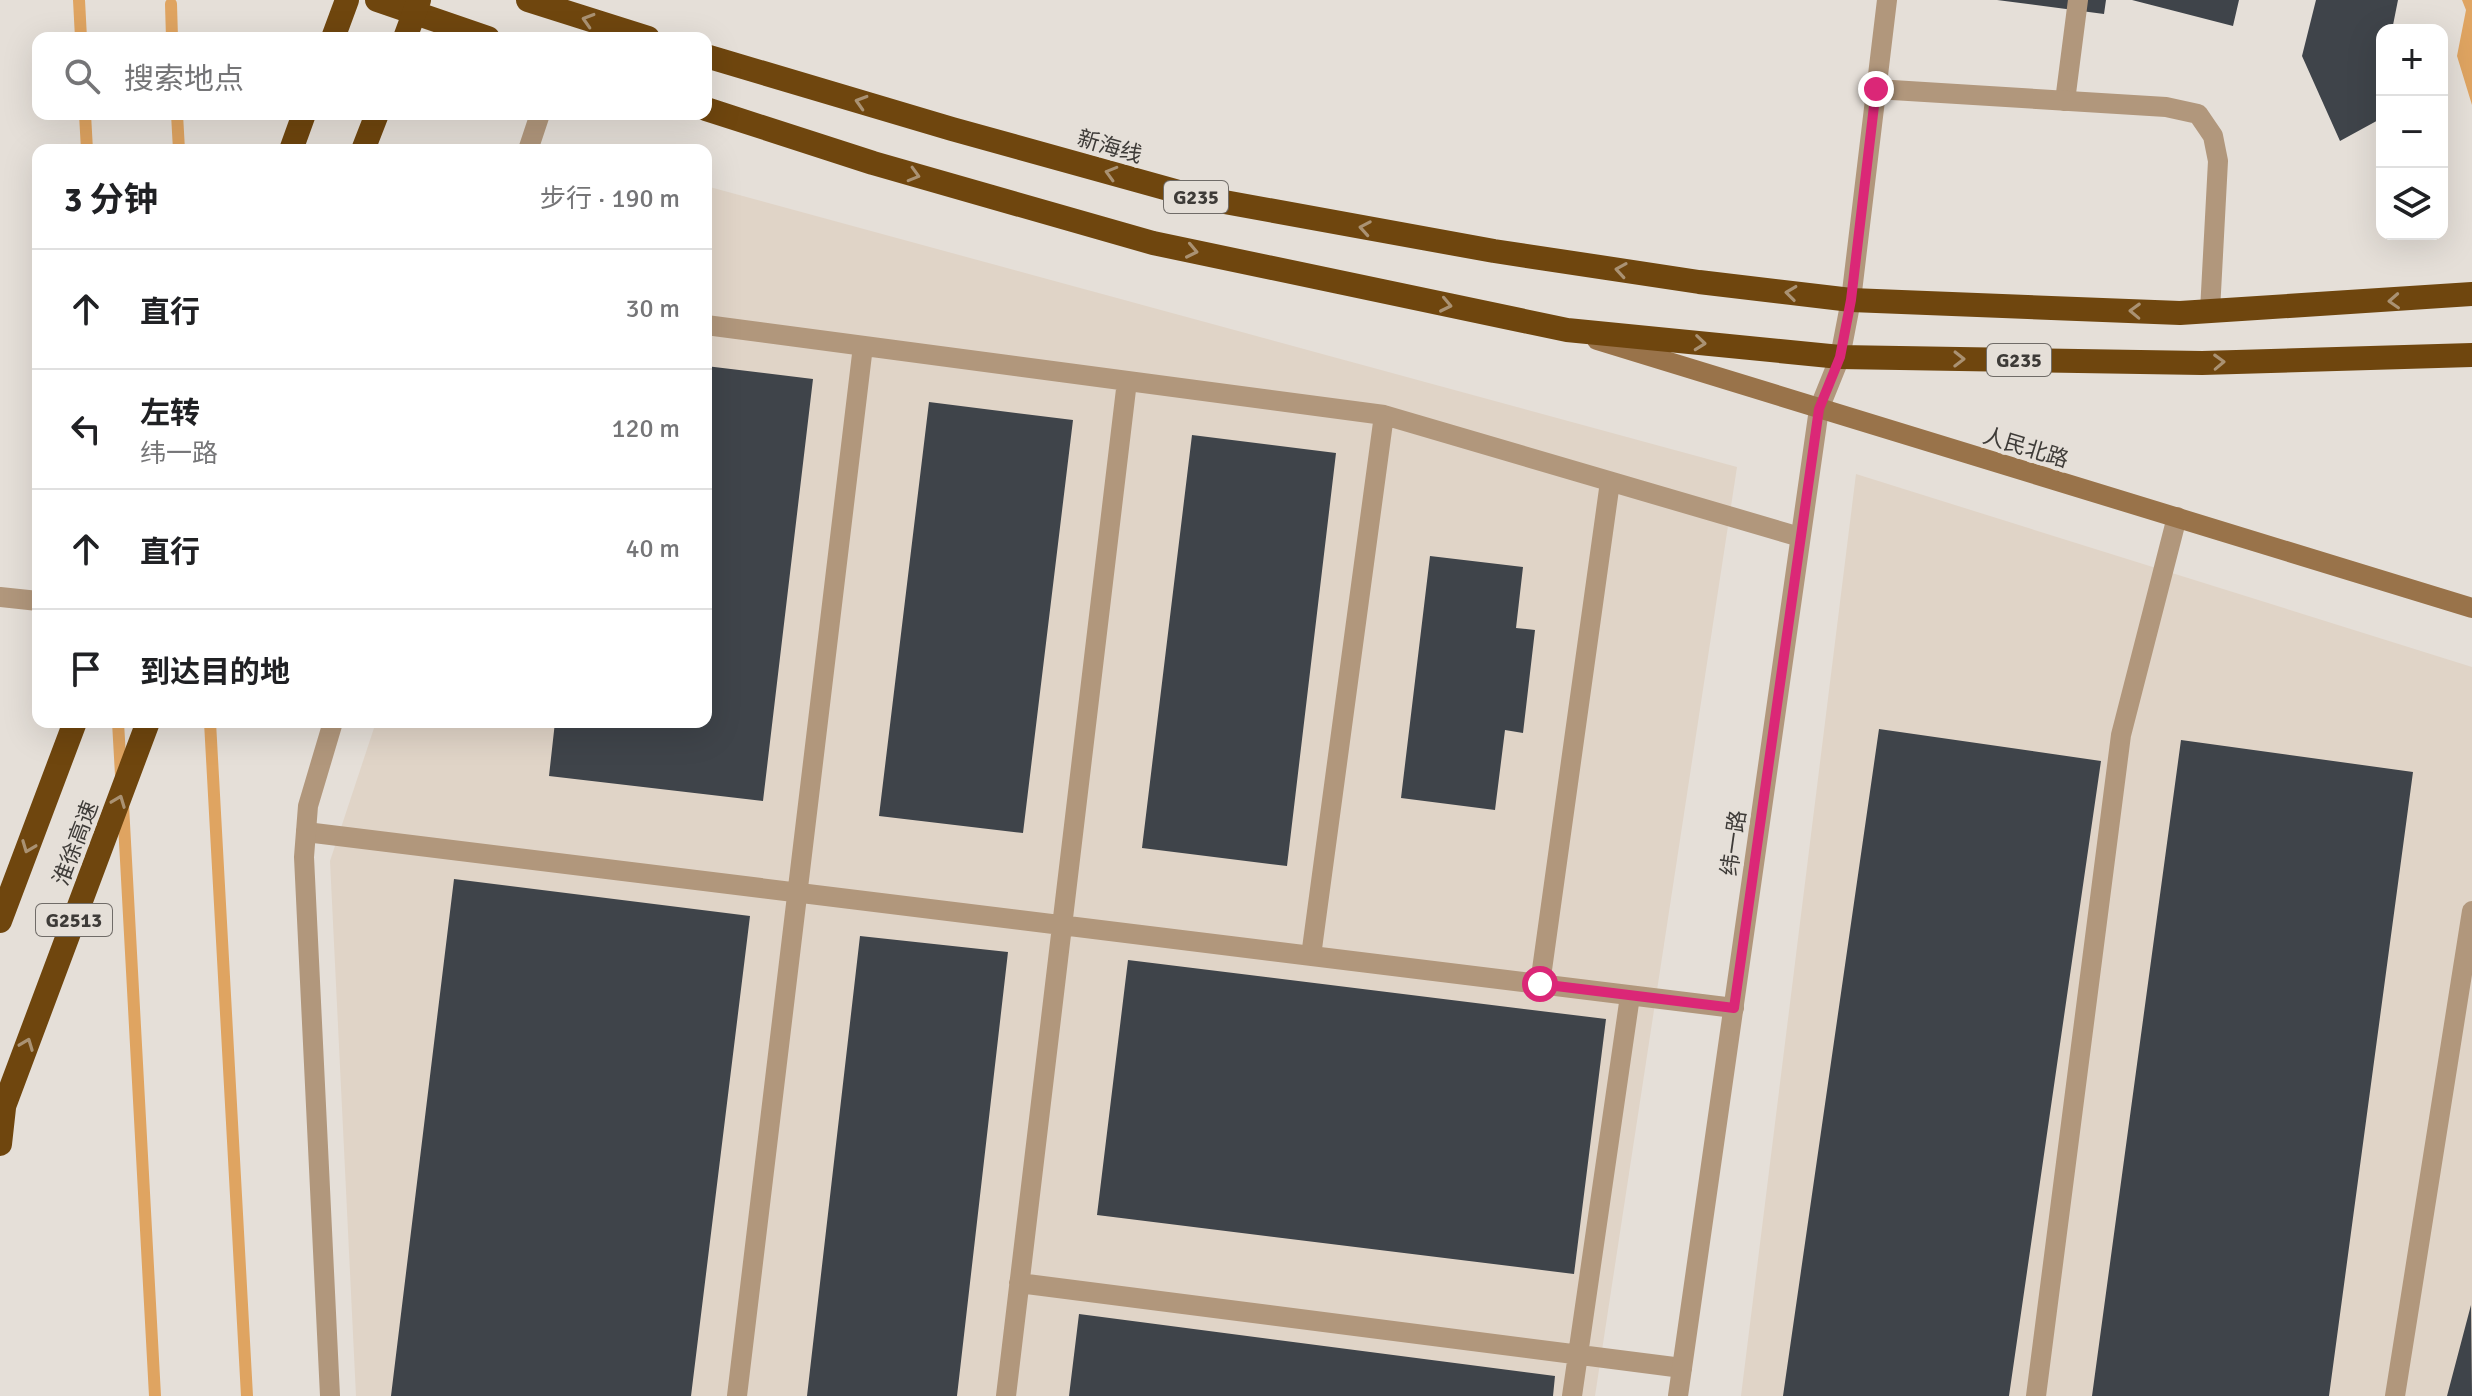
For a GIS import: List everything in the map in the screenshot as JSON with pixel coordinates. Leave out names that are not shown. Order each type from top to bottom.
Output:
[{"type":"highway","points":[[335,32],[347,0]]},
{"type":"highway","points":[[377,0],[470,32]]},
{"type":"highway","points":[[407,32],[419,0]]},
{"type":"highway","points":[[537,1],[630,32]]},
{"type":"highway","name":"新海线","points":[[712,58],[1197,197],[1494,251],[1699,282],[1851,300]]},
{"type":"highway","name":"G235","points":[[712,111],[873,163],[1153,243],[1567,330],[1840,357],[2202,363],[2472,355]]},
{"type":"highway","points":[[293,144],[302,120]]},
{"type":"highway","points":[[365,144],[375,120]]},
{"type":"highway","name":"G235","points":[[1851,300],[2180,313],[2472,294]]},
{"type":"highway","name":"淮徐高速","points":[[0,921],[73,728]]},
{"type":"highway","name":"淮徐高速","points":[[0,1144],[2,1112],[146,728]]},
{"type":"main road","name":"人民北路","points":[[1567,330],[2472,608]]},
{"type":"street","name":"纬一路","points":[[1678,1396],[1819,409],[1840,357],[1851,300],[1887,0]]},
{"type":"street","points":[[2065,101],[2078,0]]},
{"type":"street","points":[[1876,89],[2166,107],[2198,114],[2213,136],[2218,161],[2210,311]]},
{"type":"street","points":[[530,144],[538,120]]},
{"type":"street","points":[[712,326],[1384,415],[1800,537]]},
{"type":"street","points":[[737,1396],[863,346]]},
{"type":"street","points":[[1006,1396],[1127,381]]},
{"type":"street","points":[[1311,956],[1384,415]]},
{"type":"street","points":[[1540,984],[1610,482]]},
{"type":"street","points":[[2036,1396],[2121,735],[2177,517]]},
{"type":"street","points":[[0,597],[32,600]]},
{"type":"street","points":[[330,1396],[304,873],[308,806],[331,728]]},
{"type":"street","points":[[306,832],[1734,1008]]},
{"type":"street","points":[[2395,1396],[2472,911]]},
{"type":"street","points":[[1572,1396],[1630,996]]},
{"type":"street","points":[[1019,1283],[1682,1368]]},
{"type":"shaded area","points":[[2462,0],[2472,0],[2472,105],[2457,56],[2466,10]]},
{"type":"shaded area","points":[[712,188],[1737,467],[1595,1396],[356,1396],[330,861],[374,728],[712,728]]},
{"type":"shaded area","points":[[1856,474],[2472,667],[2472,1396],[1741,1396]]},
{"type":"building","points":[[1997,0],[2106,0],[2104,14]]},
{"type":"building","points":[[2132,0],[2239,0],[2233,26]]},
{"type":"building","points":[[2316,0],[2398,0],[2393,24],[2376,24],[2376,121],[2340,141],[2302,56]]},
{"type":"building","points":[[712,367],[813,379],[763,801],[549,776],[554,728],[712,728]]},
{"type":"building","points":[[929,402],[1073,420],[1023,833],[879,816]]},
{"type":"building","points":[[1192,435],[1336,453],[1287,866],[1142,848]]},
{"type":"building","points":[[1430,556],[1523,567],[1516,628],[1535,630],[1523,733],[1505,730],[1495,810],[1401,798]]},
{"type":"building","points":[[1879,729],[2101,761],[2009,1396],[1783,1396]]},
{"type":"building","points":[[2181,740],[2413,772],[2329,1396],[2092,1396]]},
{"type":"building","points":[[454,879],[750,916],[691,1396],[391,1396]]},
{"type":"building","points":[[860,936],[1008,952],[957,1396],[807,1396]]},
{"type":"building","points":[[1128,960],[1606,1019],[1574,1274],[1097,1215]]},
{"type":"building","points":[[2471,1305],[2472,1396],[2447,1396]]},
{"type":"building","points":[[1079,1314],[1555,1376],[1553,1396],[1069,1396]]},
{"type":"waterway","points":[[79,0],[81,32]]},
{"type":"waterway","points":[[171,4],[172,32]]},
{"type":"waterway","points":[[85,120],[87,144]]},
{"type":"waterway","points":[[177,120],[179,144]]},
{"type":"waterway","points":[[118,728],[121,775]]},
{"type":"waterway","points":[[210,728],[247,1396]]},
{"type":"waterway","points":[[123,805],[155,1396]]},
{"type":"route","points":[[1540,984],[1734,1008],[1819,409],[1840,357],[1851,300],[1876,89]]}]
